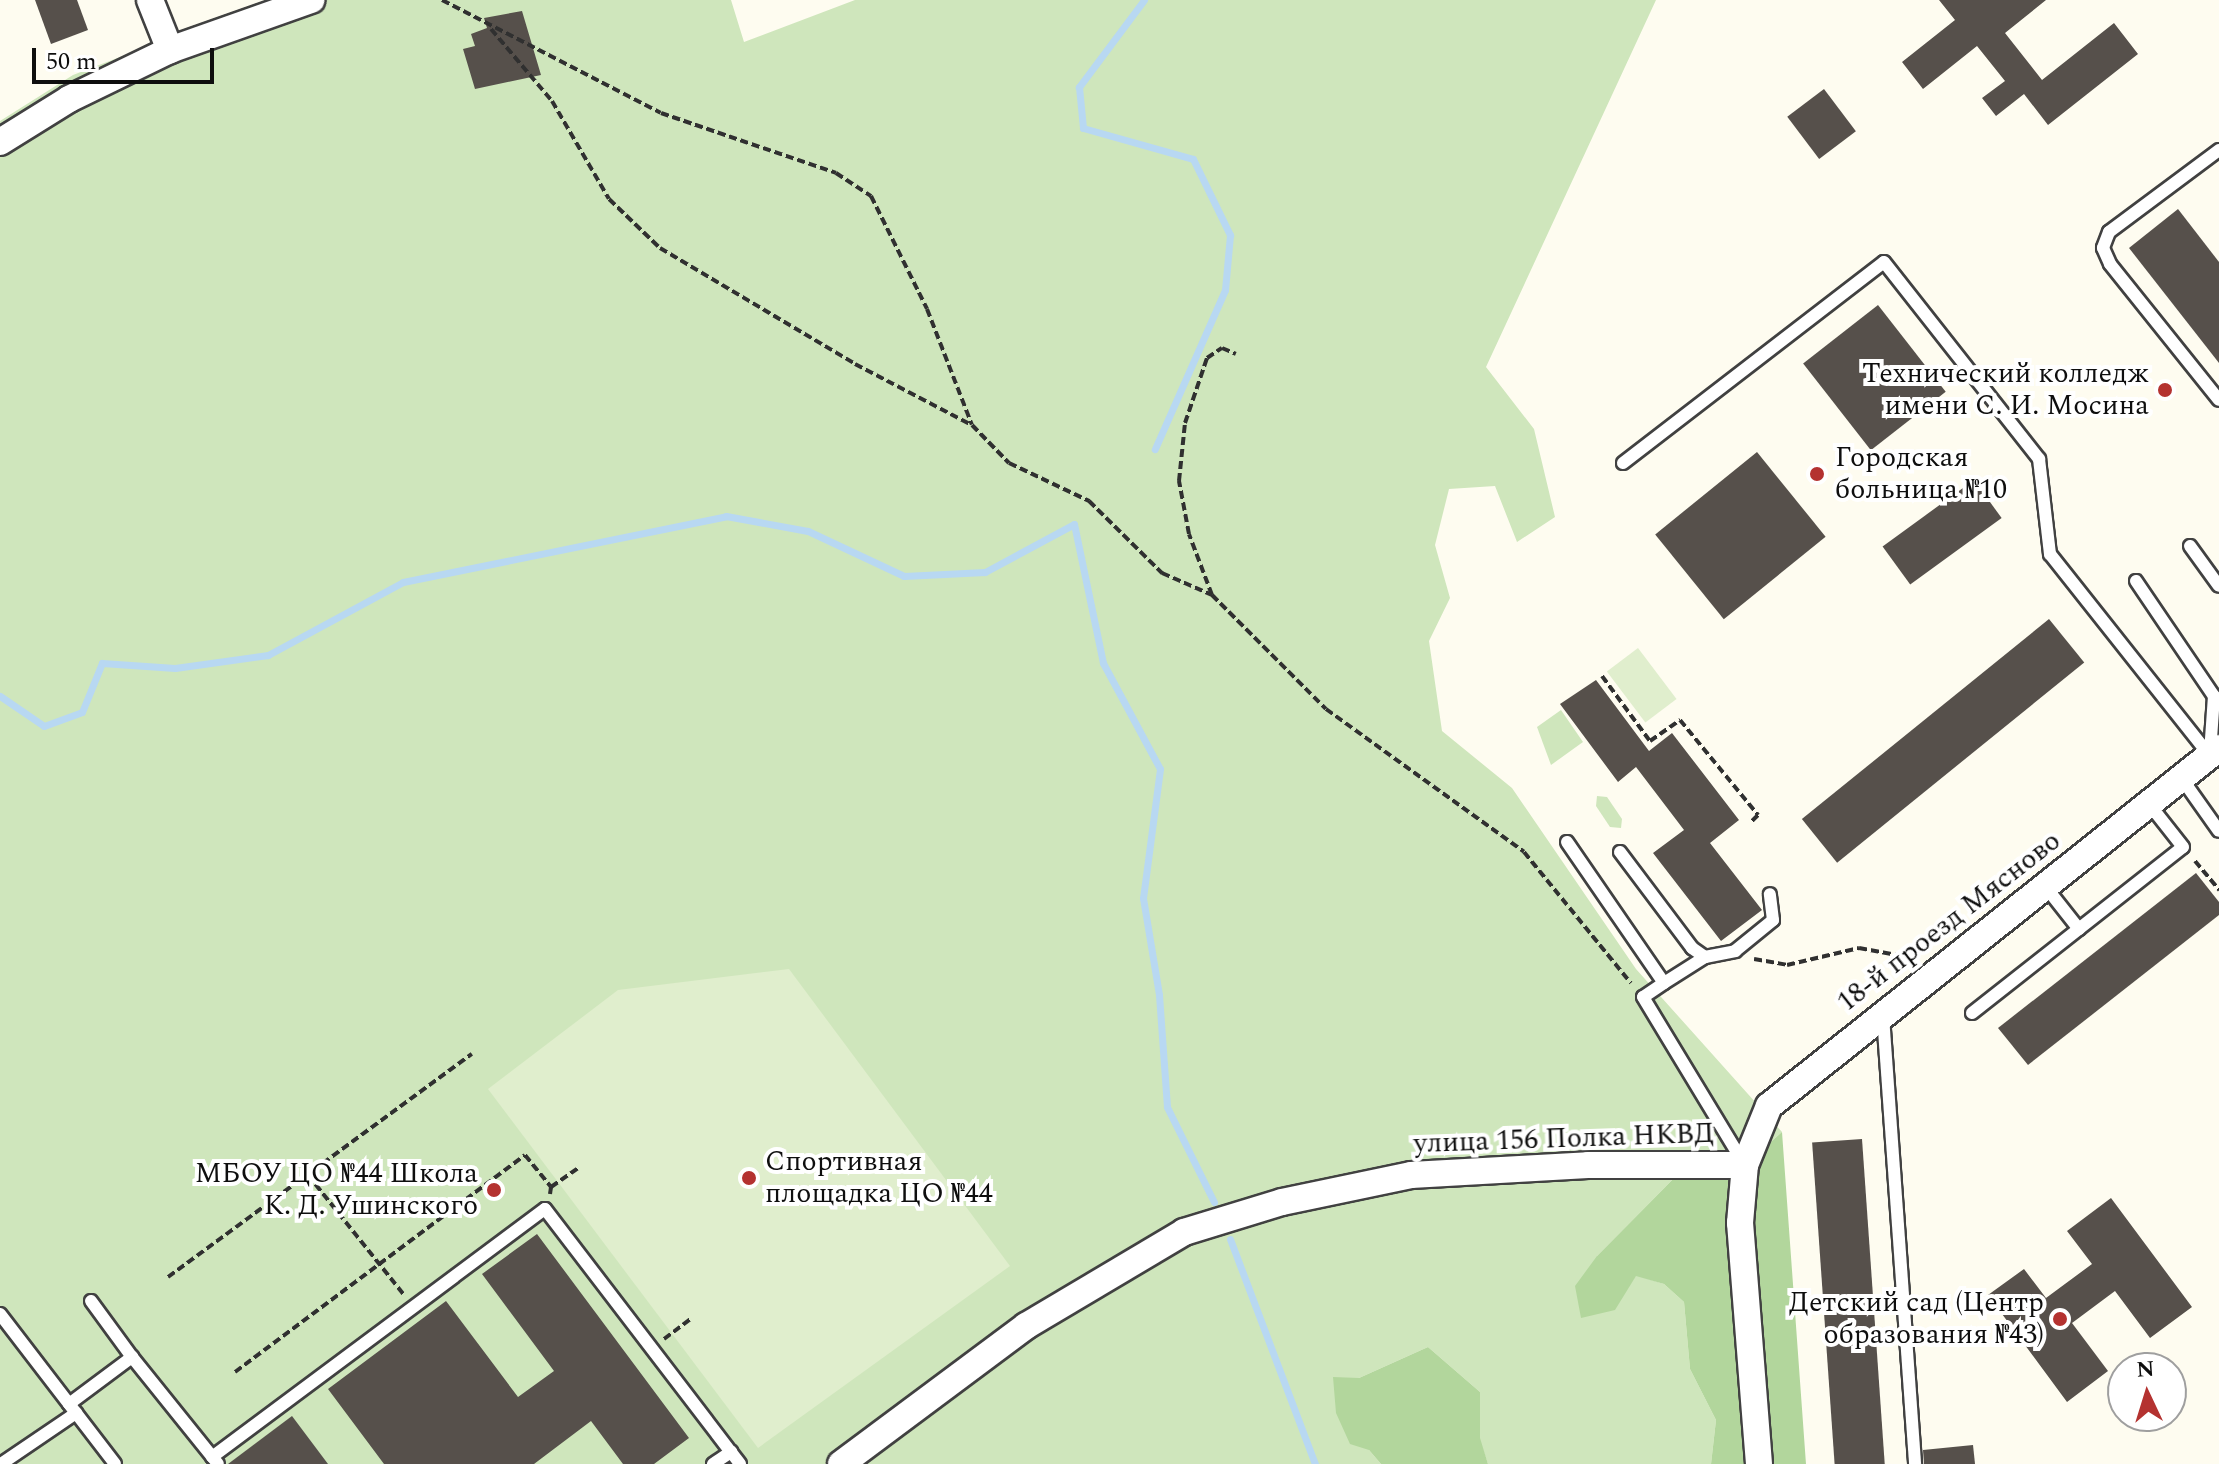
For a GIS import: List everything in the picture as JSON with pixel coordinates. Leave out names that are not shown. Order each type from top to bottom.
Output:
[{"type":"street","points":[[150,0],[170,50]]},
{"type":"street","points":[[0,142],[69,99],[170,50],[311,0]]},
{"type":"street","name":"18-й проезд Мясново","points":[[1759,1464],[1740,1223],[1745,1165],[1769,1106],[2214,752]]},
{"type":"street","name":"улица 156 Полка НКВД","points":[[841,1464],[1026,1326],[1184,1232],[1282,1202],[1411,1175],[1588,1165],[1745,1165]]},
{"type":"lane","points":[[2219,150],[2109,232],[2103,248],[2219,400]]},
{"type":"lane","points":[[1623,463],[1884,262],[2039,459],[2050,554],[2214,752]]},
{"type":"lane","points":[[2190,546],[2219,586]]},
{"type":"lane","points":[[2136,581],[2216,695],[2214,752]]},
{"type":"lane","points":[[2180,776],[2219,831]]},
{"type":"lane","points":[[1972,1013],[2183,847],[2149,804]]},
{"type":"lane","points":[[1567,842],[1664,983]]},
{"type":"lane","points":[[1620,852],[1692,948],[1705,957]]},
{"type":"lane","points":[[2045,886],[2079,929]]},
{"type":"lane","points":[[1745,1165],[1643,997],[1705,957],[1721,957],[1741,946],[1773,920],[1770,894]]},
{"type":"lane","points":[[1883,1015],[1915,1464]]},
{"type":"lane","points":[[91,1301],[215,1460],[412,1305],[546,1209],[740,1464]]},
{"type":"lane","points":[[0,1314],[115,1464]]},
{"type":"lane","points":[[1,1464],[132,1357]]},
{"type":"lane","points":[[713,1464],[731,1452]]},
{"type":"path","points":[[442,0],[661,113],[836,173],[871,196],[927,309],[972,425]]},
{"type":"path","points":[[488,25],[552,101],[609,199],[660,248],[855,364],[972,425],[1009,463],[1089,501],[1162,573],[1212,595],[1326,709],[1524,852],[1643,997]]},
{"type":"path","points":[[1212,595],[1189,534],[1179,481],[1185,423],[1207,358],[1222,348],[1236,354]]},
{"type":"path","points":[[1602,676],[1650,741],[1680,720],[1758,815],[1750,823]]},
{"type":"path","points":[[2183,847],[2219,890]]},
{"type":"path","points":[[1741,946],[1750,956],[1773,966],[1859,948],[1947,964]]},
{"type":"path","points":[[168,1277],[472,1054]]},
{"type":"path","points":[[235,1372],[525,1155],[551,1187]]},
{"type":"path","points":[[546,1209],[551,1187],[578,1168]]},
{"type":"path","points":[[308,1175],[412,1305]]},
{"type":"path","points":[[652,1347],[692,1318]]},
{"type":"green space","points":[[269,0],[731,0],[744,42],[855,0],[1656,0],[1486,367],[1534,429],[1555,517],[1517,542],[1495,486],[1449,489],[1435,545],[1450,598],[1429,641],[1442,731],[1512,788],[1636,969],[1782,1132],[1745,1165],[1688,1164],[1597,1256],[1614,1310],[1636,1275],[1664,1284],[1684,1302],[1690,1369],[1716,1420],[1711,1464],[1488,1464],[1479,1438],[1480,1392],[1428,1347],[1359,1378],[1369,1450],[1381,1464],[0,1464],[0,121],[73,75]]},
{"type":"green space","points":[[1638,648],[1677,699],[1645,723],[1607,671]]},
{"type":"green space","points":[[1561,710],[1583,742],[1551,765],[1537,727]]},
{"type":"green space","points":[[1597,796],[1607,797],[1622,819],[1621,828],[1610,827],[1596,806]]},
{"type":"green space","name":"Спортивная площадка ЦО №44","points":[[789,969],[1010,1266],[758,1448],[488,1089],[618,990]]},
{"type":"green space","points":[[1782,1132],[1806,1464],[1711,1464],[1716,1420],[1690,1369],[1684,1302],[1664,1284],[1636,1276],[1615,1310],[1581,1318],[1575,1286],[1597,1256],[1688,1164],[1745,1165]]},
{"type":"green space","points":[[1428,1347],[1480,1392],[1480,1438],[1488,1464],[1381,1464],[1369,1450],[1350,1444],[1336,1413],[1333,1377],[1359,1378]]},
{"type":"building","points":[[35,0],[77,0],[88,30],[51,44]]},
{"type":"building","points":[[1939,0],[2046,0],[2005,33],[2042,80],[2114,23],[2138,54],[2048,125],[2024,94],[1996,116],[1982,98],[2005,81],[1977,46],[1923,89],[1902,62],[1955,20]]},
{"type":"building","points":[[522,11],[541,75],[475,89],[463,49],[475,46],[471,34],[487,28],[484,18]]},
{"type":"building","points":[[1824,89],[1856,131],[1819,159],[1787,117]]},
{"type":"building","points":[[2178,209],[2219,262],[2219,363],[2129,248]]},
{"type":"building","points":[[1878,305],[1946,392],[1871,450],[1803,363]]},
{"type":"building","points":[[1757,452],[1826,537],[1724,619],[1655,534]]},
{"type":"building","points":[[1974,480],[2002,518],[1910,584],[1883,546]]},
{"type":"building","points":[[2049,619],[2084,663],[1837,863],[1802,819]]},
{"type":"building","points":[[1596,680],[1649,751],[1672,733],[1739,820],[1710,843],[1762,910],[1721,941],[1653,853],[1684,830],[1636,767],[1618,782],[1560,704]]},
{"type":"building","points":[[2196,873],[2219,902],[2219,915],[2028,1065],[1998,1028]]},
{"type":"building","points":[[1862,1139],[1885,1464],[1835,1464],[1812,1142]]},
{"type":"building","points":[[2111,1198],[2192,1307],[2150,1338],[2115,1291],[2072,1323],[2107,1372],[2067,1402],[1988,1295],[2024,1269],[2046,1298],[2092,1264],[2067,1231]]},
{"type":"building","points":[[537,1234],[689,1438],[654,1464],[623,1464],[591,1421],[534,1464],[384,1464],[328,1389],[446,1301],[518,1397],[554,1371],[482,1274]]},
{"type":"building","points":[[292,1416],[328,1464],[228,1464]]},
{"type":"building","points":[[1973,1445],[1975,1464],[1924,1464],[1923,1450]]},
{"type":"waterway","points":[[1144,0],[1079,87],[1083,128],[1193,159],[1230,235],[1225,290],[1155,449]]},
{"type":"waterway","points":[[0,696],[44,726],[82,712],[102,663],[175,668],[268,655],[403,582],[726,516],[808,531],[904,576],[985,572],[1074,524],[1103,663],[1160,769],[1143,898],[1159,995],[1167,1107],[1214,1202]]},
{"type":"waterway","points":[[1230,1239],[1315,1464]]},
{"type":"place","name":"Технический колледж имени С. И. Мосина","points":[[2165,390]]},
{"type":"place","name":"Городская больница №10","points":[[1817,474]]},
{"type":"place","name":"Спортивная площадка ЦО №44","points":[[749,1178]]},
{"type":"place","name":"МБОУ ЦО №44 Школа К. Д. Ушинского","points":[[494,1190]]},
{"type":"place","name":"Детский сад (Центр образования №43)","points":[[2060,1319]]}]
